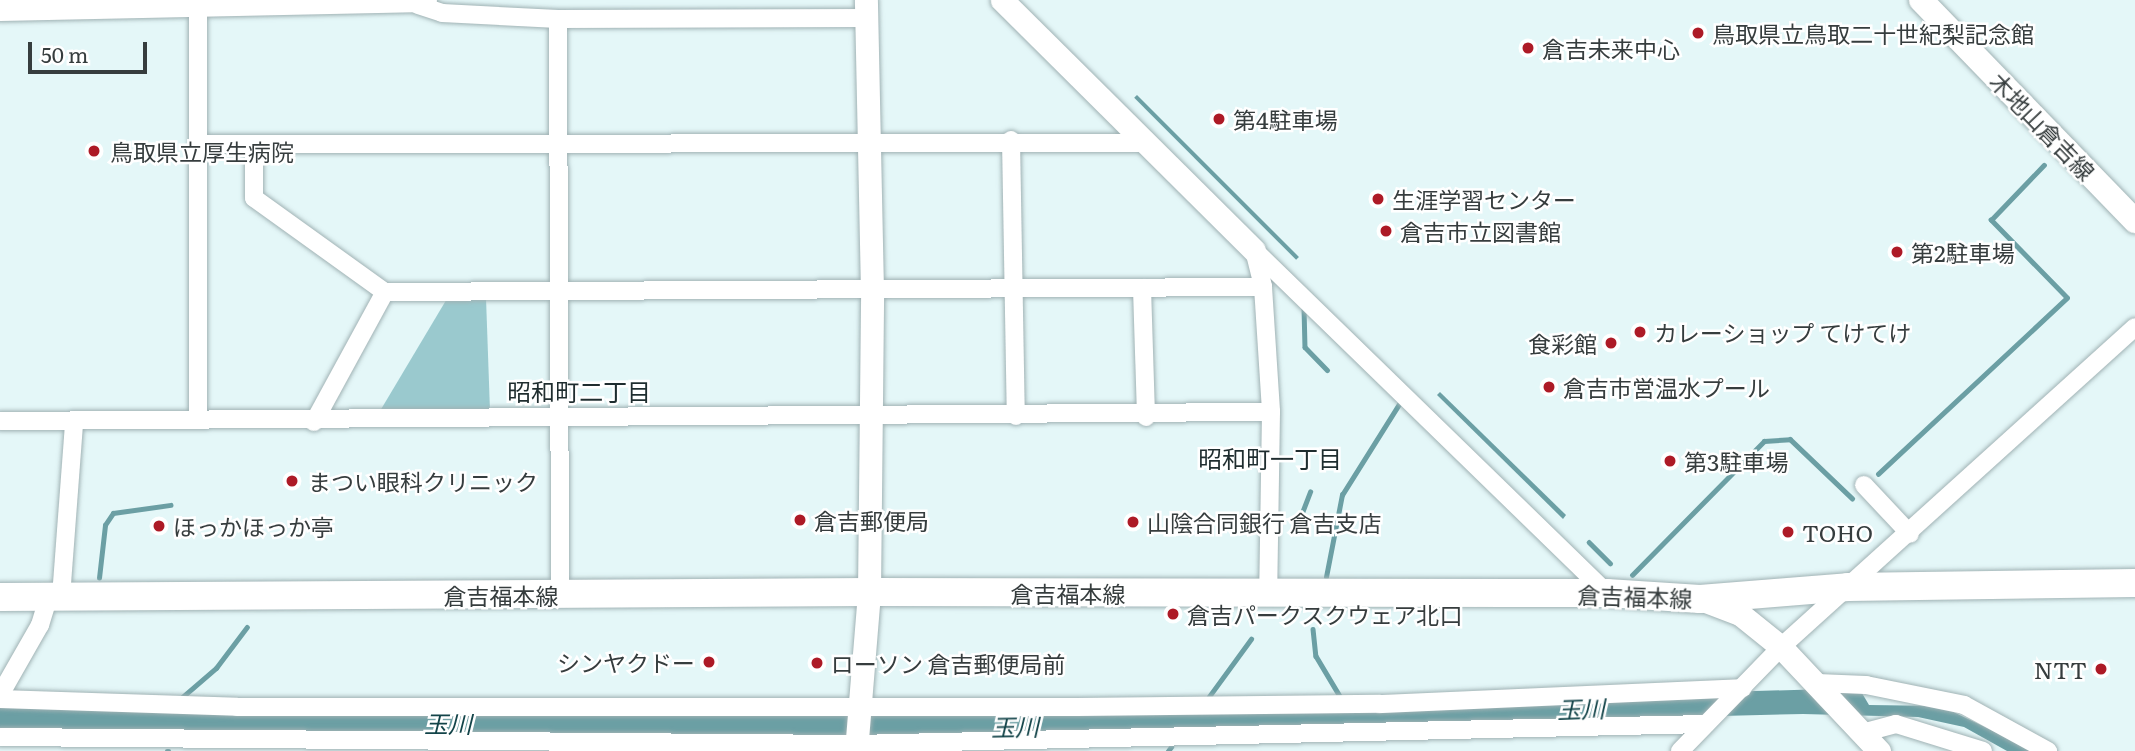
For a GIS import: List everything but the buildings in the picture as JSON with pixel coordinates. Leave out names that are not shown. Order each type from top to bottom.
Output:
[{"type":"main road","name":"木地山倉吉線","points":[[1921,0],[2135,221]]},
{"type":"main road","name":"倉吉福本線","points":[[0,597],[869,592],[1607,593],[1700,598],[1848,587],[2135,583]]},
{"type":"street","points":[[1002,0],[1254,250],[1607,593]]},
{"type":"street","points":[[0,9],[193,4],[422,3],[442,13],[558,19],[707,7],[866,9],[872,291],[869,592],[856,748]]},
{"type":"street","points":[[193,4],[199,144],[198,419]]},
{"type":"street","points":[[558,19],[562,146],[560,595]]},
{"type":"street","points":[[199,144],[562,146],[1011,140],[1146,143]]},
{"type":"street","points":[[1011,140],[1016,416]]},
{"type":"street","points":[[254,145],[254,198],[385,292],[561,288],[872,291],[1263,287]]},
{"type":"street","points":[[1254,250],[1263,287],[1271,412],[1268,594]]},
{"type":"street","points":[[1142,288],[1146,417]]},
{"type":"street","points":[[314,422],[385,292]]},
{"type":"street","points":[[1680,751],[1781,647],[1910,534],[2135,327]]},
{"type":"street","points":[[0,421],[74,423],[198,419],[314,422],[561,417],[1146,417],[1271,412]]},
{"type":"street","points":[[74,423],[55,596],[0,697],[263,707],[1380,704],[1742,689]]},
{"type":"street","points":[[1864,485],[1910,534]]},
{"type":"street","points":[[1700,598],[1740,614],[1781,647],[1879,751]]},
{"type":"street","points":[[1819,685],[1866,685],[1964,705],[2048,751]]},
{"type":"street","points":[[0,737],[856,748],[1709,722]]},
{"type":"street","points":[[1858,729],[1896,724],[1983,751]]},
{"type":"shaded area","points":[[448,297],[486,298],[490,411],[380,411]]},
{"type":"water","points":[[1137,95],[1299,257],[1296,260],[1134,98]]},
{"type":"water","points":[[1440,392],[1566,515],[1563,519],[1437,395]]},
{"type":"water","name":"玉川","points":[[1859,688],[1869,705],[1941,706],[2035,751],[2007,751],[1964,727],[1918,717],[1803,714],[913,736],[0,730],[0,707],[922,716]]},
{"type":"waterway","points":[[1878,474],[2067,298],[1991,220],[2044,165]]},
{"type":"waterway","points":[[1304,307],[1305,347],[1327,370]]},
{"type":"waterway","points":[[1326,577],[1342,495],[1399,404]]},
{"type":"waterway","points":[[1632,575],[1764,441],[1790,439],[1852,498]]},
{"type":"waterway","points":[[1295,531],[1310,492]]},
{"type":"waterway","points":[[99,578],[105,525],[113,513],[170,505]]},
{"type":"waterway","points":[[1589,542],[1610,563]]},
{"type":"waterway","points":[[179,700],[216,668],[247,627]]},
{"type":"waterway","points":[[1313,629],[1316,656],[1341,698]]},
{"type":"waterway","points":[[1208,698],[1251,639]]},
{"type":"waterway","points":[[1168,751],[1171,747]]},
{"type":"place","name":"鳥取県立鳥取二十世紀梨記念館","points":[[1698,33]]},
{"type":"place","name":"倉吉未来中心","points":[[1528,48]]},
{"type":"place","name":"第4駐車場","points":[[1219,119]]},
{"type":"place","name":"鳥取県立厚生病院","points":[[94,151]]},
{"type":"place","name":"生涯学習センター","points":[[1378,199]]},
{"type":"place","name":"倉吉市立図書館","points":[[1386,231]]},
{"type":"place","name":"第2駐車場","points":[[1897,252]]},
{"type":"place","name":"カレーショップ てけてけ","points":[[1640,332]]},
{"type":"place","name":"食彩館","points":[[1611,343]]},
{"type":"place","name":"倉吉市営温水プール","points":[[1549,387]]},
{"type":"place","name":"第3駐車場","points":[[1670,461]]},
{"type":"place","name":"まつい眼科クリニック","points":[[292,481]]},
{"type":"place","name":"倉吉郵便局","points":[[800,520]]},
{"type":"place","name":"山陰合同銀行 倉吉支店","points":[[1133,522]]},
{"type":"place","name":"ほっかほっか亭","points":[[159,526]]},
{"type":"place","name":"TOHO","points":[[1788,532]]},
{"type":"place","name":"倉吉パークスクウェア北口","points":[[1173,614]]},
{"type":"place","name":"シンヤクドー","points":[[709,662]]},
{"type":"place","name":"ローソン 倉吉郵便局前","points":[[817,663]]},
{"type":"place","name":"NTT","points":[[2101,669]]},
{"type":"district","name":"昭和町二丁目","points":[[579,391]]},
{"type":"district","name":"昭和町一丁目","points":[[1270,458]]}]
